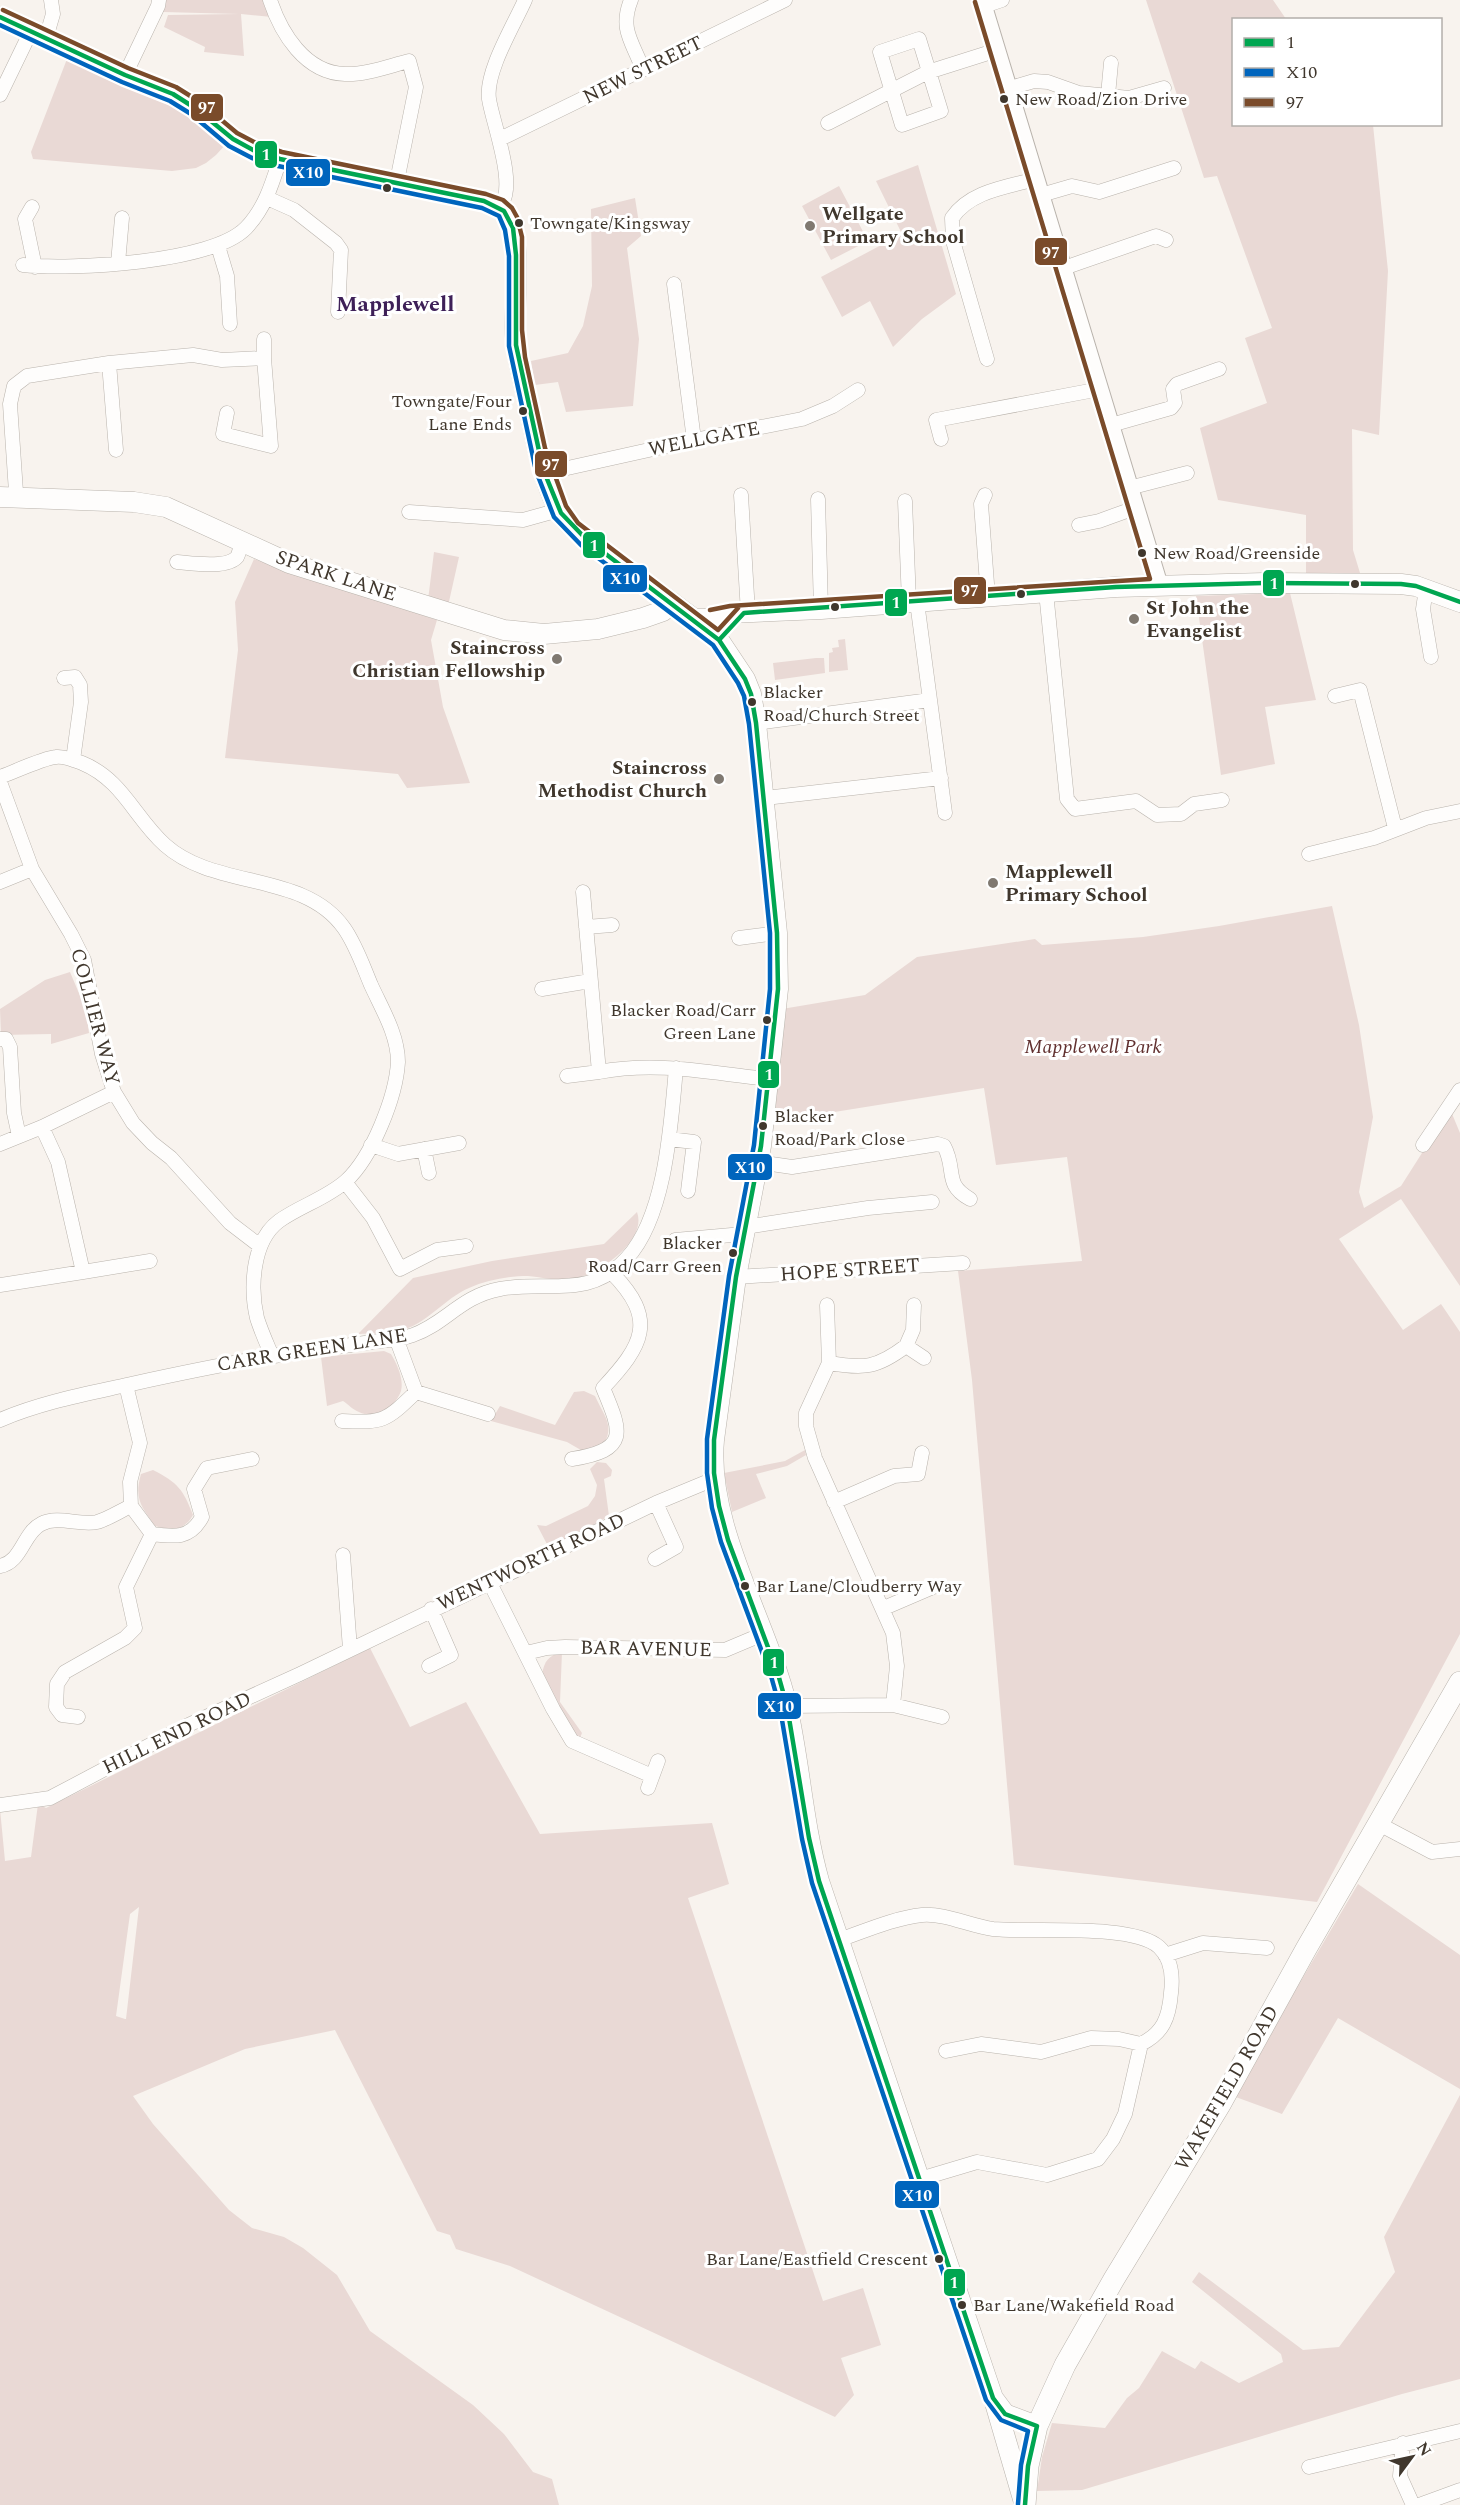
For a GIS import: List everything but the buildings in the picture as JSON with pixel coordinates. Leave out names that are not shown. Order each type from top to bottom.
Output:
[{"type":"main road","points":[[0,17],[125,75],[173,94],[195,108],[232,140],[255,151],[280,159],[397,181],[499,206],[510,219],[515,238],[515,330],[518,358],[545,473],[559,510],[573,528],[586,539],[694,619],[718,640],[745,679],[751,694],[756,723],[765,798],[777,933],[778,989],[758,1162],[736,1277],[714,1440],[714,1479],[718,1503],[787,1706],[812,1856],[993,2398],[1025,2505]]},
{"type":"main road","name":"SPARK LANE","points":[[10,497],[152,504],[178,511],[242,543],[289,563],[479,624],[525,634],[560,634],[598,629],[643,618],[663,611],[673,603]]},
{"type":"main road","points":[[694,619],[705,619],[730,613],[1161,586],[1401,584],[1426,589],[1460,602]]},
{"type":"main road","points":[[718,640],[746,613]]},
{"type":"main road","name":"WAKEFIELD ROAD","points":[[1025,2505],[1028,2466],[1037,2426],[1071,2355],[1114,2279],[1221,2103],[1306,1949],[1460,1682]]},
{"type":"main road","points":[[993,2398],[1005,2414],[1037,2426]]},
{"type":"street","points":[[0,95],[53,14],[51,0]]},
{"type":"street","points":[[125,75],[159,0]]},
{"type":"street","points":[[270,0],[286,37],[300,54],[323,69],[344,74],[409,62],[416,87],[397,181]]},
{"type":"street","points":[[499,206],[505,196],[506,183],[500,140],[489,97],[492,76],[525,0]]},
{"type":"street","points":[[631,0],[625,15],[628,35],[644,70]]},
{"type":"street","name":"NEW STREET","points":[[500,140],[785,0]]},
{"type":"street","points":[[1002,0],[983,3],[1135,508],[1161,586]]},
{"type":"street","points":[[919,39],[941,111],[902,125],[891,92],[880,52],[919,39]]},
{"type":"street","points":[[828,123],[928,72],[988,53],[996,47]]},
{"type":"street","points":[[1108,95],[1111,63]]},
{"type":"street","points":[[1010,88],[1034,81],[1048,82],[1079,93],[1130,98],[1164,88]]},
{"type":"street","points":[[32,207],[25,219],[29,266],[79,267],[168,257],[218,246],[246,228],[267,198],[280,159]]},
{"type":"street","points":[[987,359],[953,241],[952,218],[966,203],[978,196],[1039,187],[1072,186],[1099,192],[1174,168]]},
{"type":"street","points":[[267,198],[294,210],[336,243],[341,250],[338,312]]},
{"type":"street","points":[[118,262],[122,218]]},
{"type":"street","points":[[1064,268],[1156,236],[1166,240]]},
{"type":"street","points":[[218,246],[227,276],[230,324]]},
{"type":"street","points":[[674,284],[694,440]]},
{"type":"street","points":[[227,413],[223,434],[272,446],[264,339]]},
{"type":"street","points":[[10,497],[16,492],[10,404],[14,386],[27,376],[109,363],[193,355],[222,360],[264,358]]},
{"type":"street","points":[[109,363],[116,450]]},
{"type":"street","points":[[1112,426],[1171,408],[1175,403],[1173,389],[1176,384],[1219,369]]},
{"type":"street","points":[[941,439],[936,420],[1100,389]]},
{"type":"street","name":"WELLGATE","points":[[545,473],[802,419],[833,406],[858,390]]},
{"type":"street","points":[[1129,488],[1187,473]]},
{"type":"street","points":[[741,495],[746,613]]},
{"type":"street","points":[[985,495],[981,504],[988,597]]},
{"type":"street","points":[[818,499],[821,609]]},
{"type":"street","points":[[905,501],[913,602],[930,700],[945,813]]},
{"type":"street","points":[[1078,525],[1099,521],[1135,508]]},
{"type":"street","points":[[409,512],[501,516],[523,520],[559,510]]},
{"type":"street","points":[[177,562],[229,562],[237,557],[242,543]]},
{"type":"street","points":[[1426,589],[1423,609],[1431,657]]},
{"type":"street","points":[[1046,592],[1067,799],[1075,809],[1136,801],[1157,815],[1181,814],[1194,804],[1222,800]]},
{"type":"street","points":[[64,678],[75,676],[80,685],[81,702],[73,760]]},
{"type":"street","points":[[1335,696],[1360,690],[1395,828]]},
{"type":"street","points":[[756,723],[930,700]]},
{"type":"street","points":[[0,779],[55,756],[73,760],[98,770],[124,793],[137,813],[166,846],[196,863],[227,876],[295,891],[323,908],[343,927],[394,1035],[398,1061],[394,1088],[384,1116],[360,1164],[345,1182],[279,1221],[260,1246],[254,1267],[257,1316],[272,1356]]},
{"type":"street","points":[[765,798],[941,778]]},
{"type":"street","name":"COLLIER WAY","points":[[0,779],[32,869],[84,960],[102,1054],[114,1092],[133,1123],[152,1143],[171,1158],[230,1223],[260,1246]]},
{"type":"street","points":[[1309,854],[1374,838],[1426,818],[1460,812]]},
{"type":"street","points":[[0,882],[32,869]]},
{"type":"street","points":[[583,892],[599,1072]]},
{"type":"street","points":[[586,927],[612,925]]},
{"type":"street","points":[[739,938],[777,933]]},
{"type":"street","points":[[542,989],[590,981]]},
{"type":"street","points":[[0,1039],[6,1039],[10,1047],[14,1113],[19,1136]]},
{"type":"street","points":[[567,1076],[647,1066],[768,1079]]},
{"type":"street","name":"CARR GREEN LANE","points":[[0,1420],[31,1407],[206,1366],[413,1335],[482,1293],[519,1287],[574,1287],[587,1284],[611,1272],[627,1258],[637,1245],[651,1217],[669,1139],[676,1068]]},
{"type":"street","points":[[1423,1145],[1460,1090]]},
{"type":"street","points":[[0,1144],[42,1127],[114,1092]]},
{"type":"street","points":[[42,1127],[58,1162],[83,1272]]},
{"type":"street","points":[[669,1139],[694,1142],[688,1191]]},
{"type":"street","points":[[371,1145],[398,1154],[459,1143]]},
{"type":"street","points":[[758,1162],[792,1167],[938,1144],[944,1146],[947,1152],[953,1184],[958,1192],[970,1199]]},
{"type":"street","points":[[424,1149],[429,1173]]},
{"type":"street","points":[[345,1182],[373,1218],[400,1269],[437,1250],[466,1246]]},
{"type":"street","points":[[675,1240],[744,1231],[824,1214],[932,1202]]},
{"type":"street","points":[[0,1286],[150,1261]]},
{"type":"street","name":"HOPE STREET","points":[[736,1277],[963,1263]]},
{"type":"street","points":[[572,1459],[598,1455],[607,1450],[614,1441],[617,1431],[616,1420],[603,1388],[630,1359],[639,1336],[639,1313],[634,1300],[611,1272]]},
{"type":"street","points":[[827,1305],[829,1363],[806,1413],[806,1426],[815,1458],[884,1608],[893,1633],[896,1650],[893,1705]]},
{"type":"street","points":[[829,1363],[862,1368],[893,1356],[906,1346],[913,1330],[914,1305]]},
{"type":"street","points":[[396,1338],[416,1392]]},
{"type":"street","points":[[906,1346],[924,1358]]},
{"type":"street","points":[[126,1385],[140,1443],[129,1482],[131,1506],[153,1534],[170,1536],[187,1534],[197,1526],[202,1517],[194,1489],[207,1468],[252,1459]]},
{"type":"street","points":[[416,1392],[488,1414]]},
{"type":"street","points":[[342,1421],[375,1423],[391,1416],[416,1392]]},
{"type":"street","points":[[922,1453],[918,1474],[927,1486]]},
{"type":"street","points":[[834,1502],[894,1476],[918,1474]]},
{"type":"street","name":"WENTWORTH ROAD","points":[[350,1649],[656,1503],[714,1479]]},
{"type":"street","points":[[655,1559],[676,1548],[656,1503]]},
{"type":"street","points":[[0,1566],[15,1558],[34,1530],[41,1524],[53,1521],[96,1522],[131,1506]]},
{"type":"street","points":[[78,1717],[62,1715],[56,1707],[57,1684],[65,1672],[125,1638],[135,1628],[126,1587],[153,1534]]},
{"type":"street","points":[[343,1555],[350,1649]]},
{"type":"street","points":[[490,1583],[572,1741],[650,1782],[658,1761]]},
{"type":"street","points":[[884,1608],[933,1587]]},
{"type":"street","points":[[429,1666],[451,1655],[431,1609]]},
{"type":"street","name":"BAR AVENUE","points":[[526,1653],[565,1647],[724,1650],[763,1634]]},
{"type":"street","name":"HILL END ROAD","points":[[0,1805],[50,1798],[186,1726],[350,1649]]},
{"type":"street","points":[[787,1706],[893,1705],[942,1717]]},
{"type":"street","points":[[1379,1824],[1432,1852],[1460,1849]]},
{"type":"street","points":[[839,1940],[902,1919],[925,1915],[992,1929],[1106,1932],[1140,1938],[1159,1947],[1171,1969],[1170,2007],[1166,2023],[1160,2031],[1141,2044],[1125,2114],[1113,2139],[1098,2159],[1047,2175],[977,2162],[920,2179]]},
{"type":"street","points":[[1165,1955],[1203,1943],[1267,1948]]},
{"type":"street","points":[[946,2051],[981,2044],[1041,2052],[1091,2037],[1119,2039],[1141,2044]]},
{"type":"street","points":[[1309,2467],[1460,2431]]},
{"type":"street","points":[[1402,2443],[1400,2476],[1413,2505]]},
{"type":"street","points":[[1419,2505],[1460,2490]]},
{"type":"green space","points":[[164,0],[265,0],[272,17],[241,14],[244,56],[204,52],[205,47],[164,27],[168,15],[239,14],[163,12]]},
{"type":"green space","points":[[1146,0],[1273,0],[1285,18],[1232,18],[1232,126],[1373,126],[1388,271],[1379,435],[1352,429],[1353,550],[1360,573],[1306,573],[1306,515],[1218,500],[1200,428],[1267,403],[1245,338],[1272,328],[1217,176],[1204,178]]},
{"type":"green space","points":[[67,59],[167,98],[226,144],[206,163],[196,168],[172,171],[33,159],[31,152]]},
{"type":"green space","points":[[918,165],[956,294],[922,319],[893,347],[870,301],[842,317],[821,277],[902,234],[876,181]]},
{"type":"green space","points":[[839,186],[868,241],[831,260],[802,206]]},
{"type":"green space","points":[[635,198],[641,236],[627,248],[639,339],[633,406],[566,412],[558,382],[535,385],[531,361],[568,353],[583,326],[592,286],[591,209]]},
{"type":"green space","points":[[434,552],[459,557],[448,606],[428,600]]},
{"type":"green space","points":[[254,559],[437,620],[431,640],[443,707],[470,783],[407,788],[398,774],[225,758],[238,650],[235,602]]},
{"type":"green space","points":[[1290,593],[1316,700],[1265,707],[1275,764],[1221,775],[1196,596]]},
{"type":"green space","points":[[845,639],[848,670],[829,672],[829,653],[833,652],[832,648],[839,647],[838,640]]},
{"type":"green space","points":[[824,658],[825,673],[775,680],[773,663]]},
{"type":"green space","name":"Mapplewell Park","points":[[1332,906],[1359,1025],[1373,1117],[1359,1192],[1364,1208],[1401,1186],[1450,1109],[1460,1133],[1460,1286],[1401,1199],[1339,1239],[1403,1330],[1441,1304],[1460,1332],[1460,1634],[1317,1902],[1014,1865],[972,1380],[958,1271],[1082,1261],[1067,1157],[996,1165],[984,1088],[772,1122],[782,1009],[865,995],[917,957],[1035,939],[1042,945],[1143,937]]},
{"type":"green space","points":[[70,972],[86,1010],[89,1033],[51,1044],[51,1034],[1,1035],[0,1009],[45,980]]},
{"type":"green space","points":[[637,1212],[638,1223],[635,1235],[627,1246],[605,1265],[592,1272],[569,1280],[528,1276],[491,1281],[460,1292],[409,1328],[389,1333],[358,1334],[413,1278],[492,1261],[604,1244]]},
{"type":"green space","points":[[384,1351],[391,1354],[402,1382],[401,1391],[390,1407],[378,1413],[365,1414],[343,1401],[327,1406],[321,1357]]},
{"type":"green space","points":[[584,1391],[595,1396],[607,1422],[608,1434],[601,1449],[586,1453],[567,1442],[491,1421],[500,1406],[555,1425],[574,1392]]},
{"type":"green space","points":[[805,1450],[806,1455],[787,1466],[756,1474],[766,1498],[732,1512],[724,1473],[785,1461]]},
{"type":"green space","points":[[597,1462],[606,1463],[612,1470],[611,1476],[604,1479],[609,1516],[550,1550],[537,1525],[546,1526],[588,1506],[595,1496],[597,1485],[590,1469]]},
{"type":"green space","points":[[153,1470],[174,1483],[186,1499],[193,1515],[182,1527],[167,1529],[155,1526],[140,1502],[138,1490],[141,1474]]},
{"type":"green space","points":[[370,1648],[410,1727],[466,1702],[540,1834],[712,1823],[729,1884],[688,1898],[823,2301],[863,2288],[881,2345],[841,2358],[854,2395],[835,2417],[510,2266],[456,2249],[450,2235],[437,2231],[335,2030],[245,2049],[133,2096],[153,2124],[229,2210],[252,2228],[284,2237],[303,2248],[337,2275],[370,2331],[473,2405],[504,2434],[533,2472],[552,2479],[559,2505],[0,2505],[0,1809],[5,1861],[31,1857],[38,1804],[46,1808]],"holes":[[[139,1907],[126,2019],[116,2016],[130,1914]]]},
{"type":"green space","points":[[562,1652],[560,1702],[582,1733],[579,1740],[574,1736],[542,1675],[548,1659]]},
{"type":"green space","points":[[1358,1884],[1460,1955],[1460,2089],[1338,2018],[1282,2114],[1233,2096]]},
{"type":"green space","points":[[1460,2095],[1460,2379],[1402,2394],[1082,2490],[1037,2491],[1042,2457],[1052,2423],[1105,2428],[1127,2398],[1139,2388],[1162,2351],[1195,2369],[1201,2361],[1239,2383],[1283,2362],[1281,2354],[1192,2282],[1199,2272],[1303,2350],[1339,2347],[1395,2272],[1384,2237]]},
{"type":"transit line","name":"97","points":[[710,610],[730,606],[1150,579],[975,2]]},
{"type":"transit line","name":"97","points":[[3,10],[128,68],[176,87],[200,102],[237,133],[258,144],[282,152],[486,194],[503,200],[512,208],[517,217],[522,237],[522,330],[525,357],[545,448],[566,506],[578,523],[718,630],[738,608]]},
{"type":"transit line","name":"1","points":[[0,17],[125,75],[173,94],[195,108],[233,139],[255,151],[280,159],[484,201],[504,211],[513,228],[516,255],[516,345],[543,469],[561,513],[586,539],[719,640],[745,679],[751,694],[756,723],[777,933],[778,989],[761,1146],[736,1277],[714,1440],[714,1473],[719,1506],[728,1540],[778,1674],[787,1706],[809,1838],[819,1881],[993,2398],[1005,2414],[1037,2426],[1028,2466],[1025,2505]]},
{"type":"transit line","name":"X10","points":[[0,25],[122,82],[170,101],[191,114],[229,146],[252,158],[278,166],[482,208],[499,216],[505,230],[509,256],[509,346],[536,471],[554,517],[581,545],[713,645],[744,696],[749,724],[770,933],[770,989],[754,1145],[729,1276],[707,1439],[707,1473],[712,1508],[721,1542],[771,1676],[780,1708],[802,1839],[812,1883],[986,2400],[1001,2420],[1028,2431],[1021,2465],[1018,2504]]},
{"type":"transit line","name":"1","points":[[719,640],[744,613],[1116,587],[1264,583],[1401,584],[1416,586],[1460,602]]},
{"type":"place","name":"New Road/Zion Drive","points":[[1004,99]]},
{"type":"place","name":"Towngate/Kingsway","points":[[519,223]]},
{"type":"place","name":"Wellgate Primary School","points":[[810,226]]},
{"type":"place","name":"Towngate/Four Lane Ends","points":[[523,411]]},
{"type":"place","name":"New Road/Greenside","points":[[1142,553]]},
{"type":"place","name":"St John the Evangelist","points":[[1134,619]]},
{"type":"place","name":"Staincross Christian Fellowship","points":[[557,659]]},
{"type":"place","name":"Blacker Road/Church Street","points":[[752,702]]},
{"type":"place","name":"Staincross Methodist Church","points":[[719,779]]},
{"type":"place","name":"Mapplewell Primary School","points":[[993,883]]},
{"type":"place","name":"Blacker Road/Carr Green Lane","points":[[767,1020]]},
{"type":"place","name":"Blacker Road/Park Close","points":[[763,1126]]},
{"type":"place","name":"Blacker Road/Carr Green","points":[[733,1253]]},
{"type":"place","name":"Bar Lane/Cloudberry Way","points":[[745,1586]]},
{"type":"place","name":"Bar Lane/Eastfield Crescent","points":[[939,2259]]},
{"type":"place","name":"Bar Lane/Wakefield Road","points":[[962,2305]]},
{"type":"district","name":"Mapplewell","points":[[395,304]]}]
